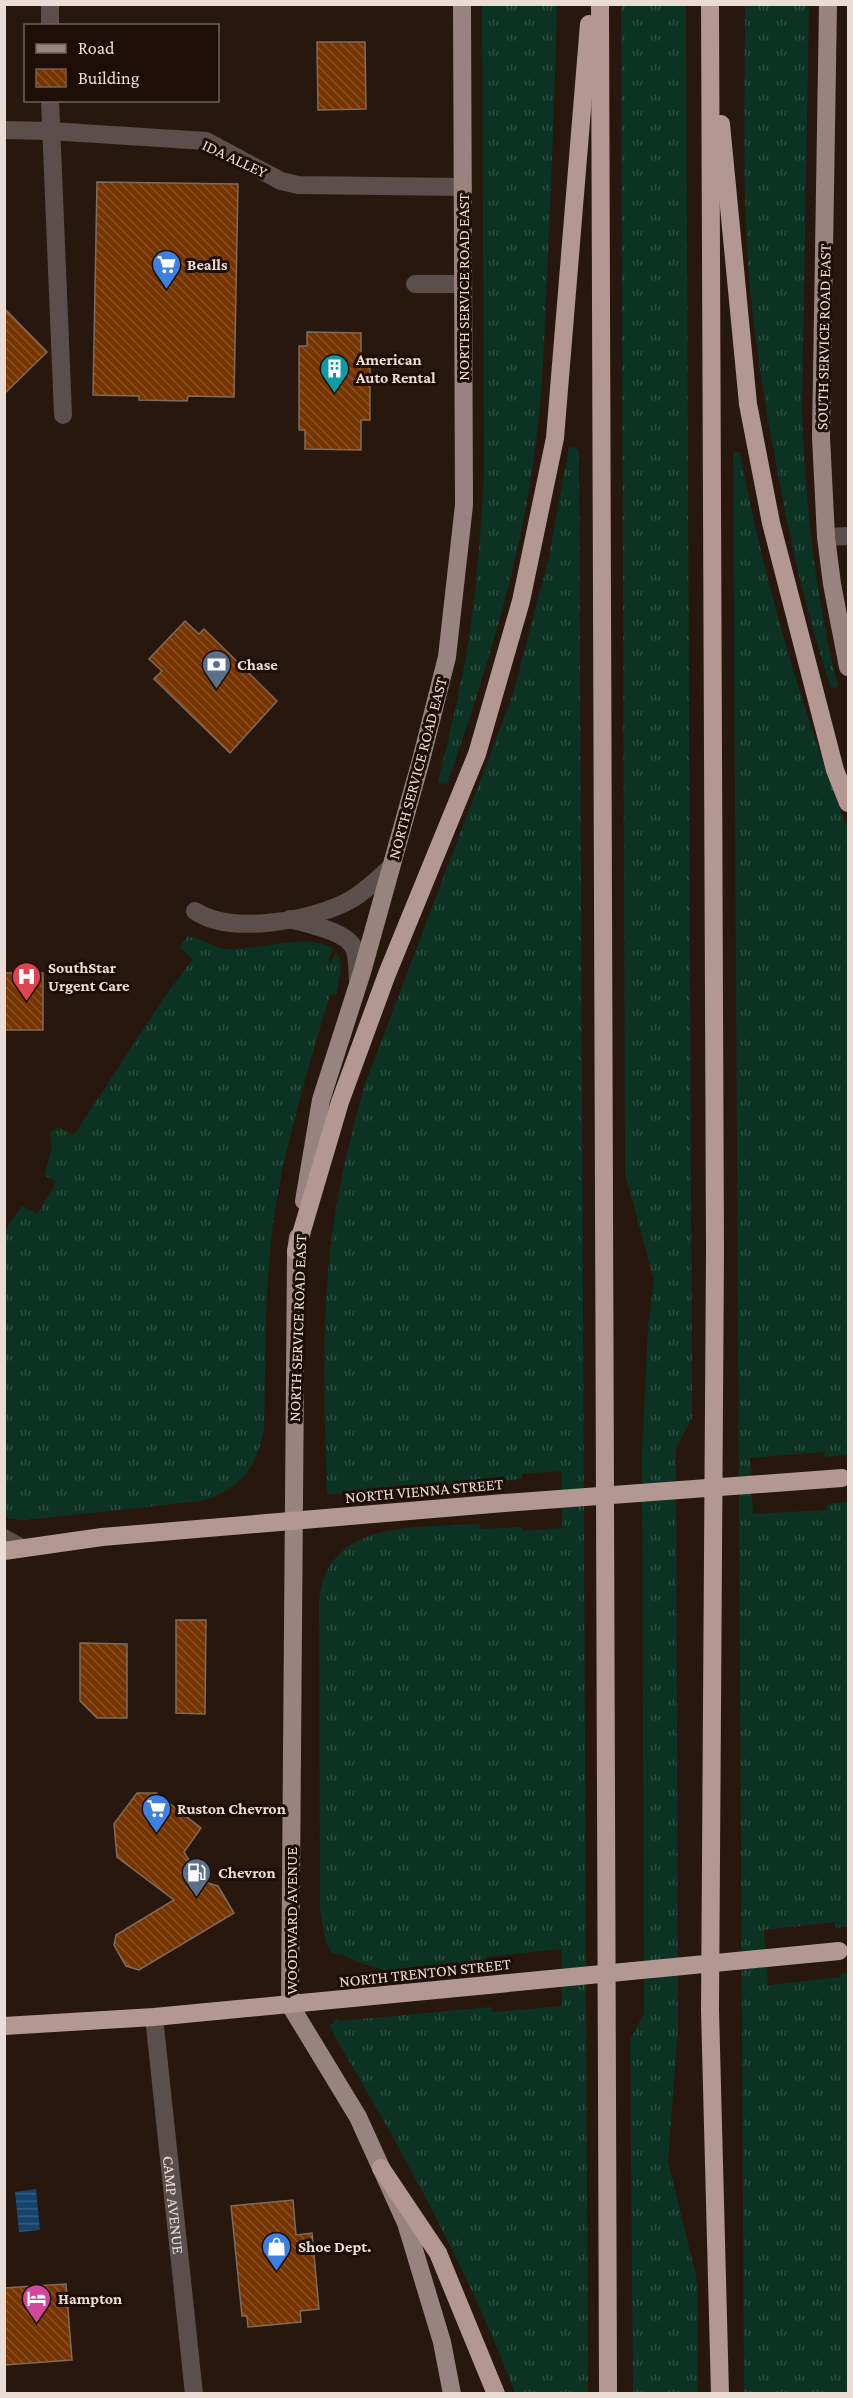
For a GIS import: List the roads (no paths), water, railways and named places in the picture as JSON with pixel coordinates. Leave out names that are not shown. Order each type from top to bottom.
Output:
[{"type":"highway","points":[[296,1251],[340,1102],[375,1006],[477,754],[521,601],[555,438],[591,4]]},
{"type":"highway","points":[[600,4],[608,2394]]},
{"type":"highway","points":[[710,8],[748,404],[771,523],[835,770],[849,803]]},
{"type":"highway","points":[[710,8],[715,1251],[710,2010],[720,2394]]},
{"type":"highway","name":"NORTH VIENNA STREET","points":[[13,1550],[102,1537],[293,1520],[845,1478]]},
{"type":"highway","name":"NORTH TRENTON STREET","points":[[4,2026],[154,2017],[290,2005],[844,1950]]},
{"type":"highway","points":[[381,2168],[438,2253],[496,2394]]},
{"type":"main road","name":"NORTH SERVICE ROAD EAST","points":[[293,1520],[296,1251],[321,1100],[358,985],[447,657],[464,505],[462,4]]},
{"type":"main road","name":"SOUTH SERVICE ROAD EAST","points":[[828,4],[821,437],[826,537],[832,584],[849,668]]},
{"type":"main road","name":"WOODWARD AVENUE","points":[[293,1520],[290,2005],[358,2117],[409,2234],[442,2342],[452,2394]]},
{"type":"street","points":[[50,4],[50,24]]},
{"type":"street","points":[[50,102],[63,415]]},
{"type":"street","name":"IDA ALLEY","points":[[4,130],[206,141],[281,181],[298,185],[463,187]]},
{"type":"street","points":[[415,284],[463,284]]},
{"type":"street","points":[[826,537],[849,536]]},
{"type":"street","points":[[195,911],[215,921],[235,923],[289,919],[332,908],[352,899],[391,867]]},
{"type":"street","points":[[289,919],[323,928],[342,936],[353,946],[358,985]]},
{"type":"street","points":[[4,1538],[13,1550]]},
{"type":"street","name":"CAMP AVENUE","points":[[154,2017],[194,2394]]},
{"type":"water","points":[[36,2189],[40,2230],[19,2232],[15,2192]]},
{"type":"place","name":"Bealls","points":[[166,290]]},
{"type":"place","name":"American Auto Rental","points":[[335,394]]},
{"type":"place","name":"Chase","points":[[216,690]]},
{"type":"place","name":"SouthStar Urgent Care","points":[[27,1002]]},
{"type":"place","name":"Ruston Chevron","points":[[156,1834]]},
{"type":"place","name":"Chevron","points":[[197,1898]]},
{"type":"place","name":"Shoe Dept.","points":[[277,2272]]},
{"type":"place","name":"Hampton","points":[[37,2324]]}]
